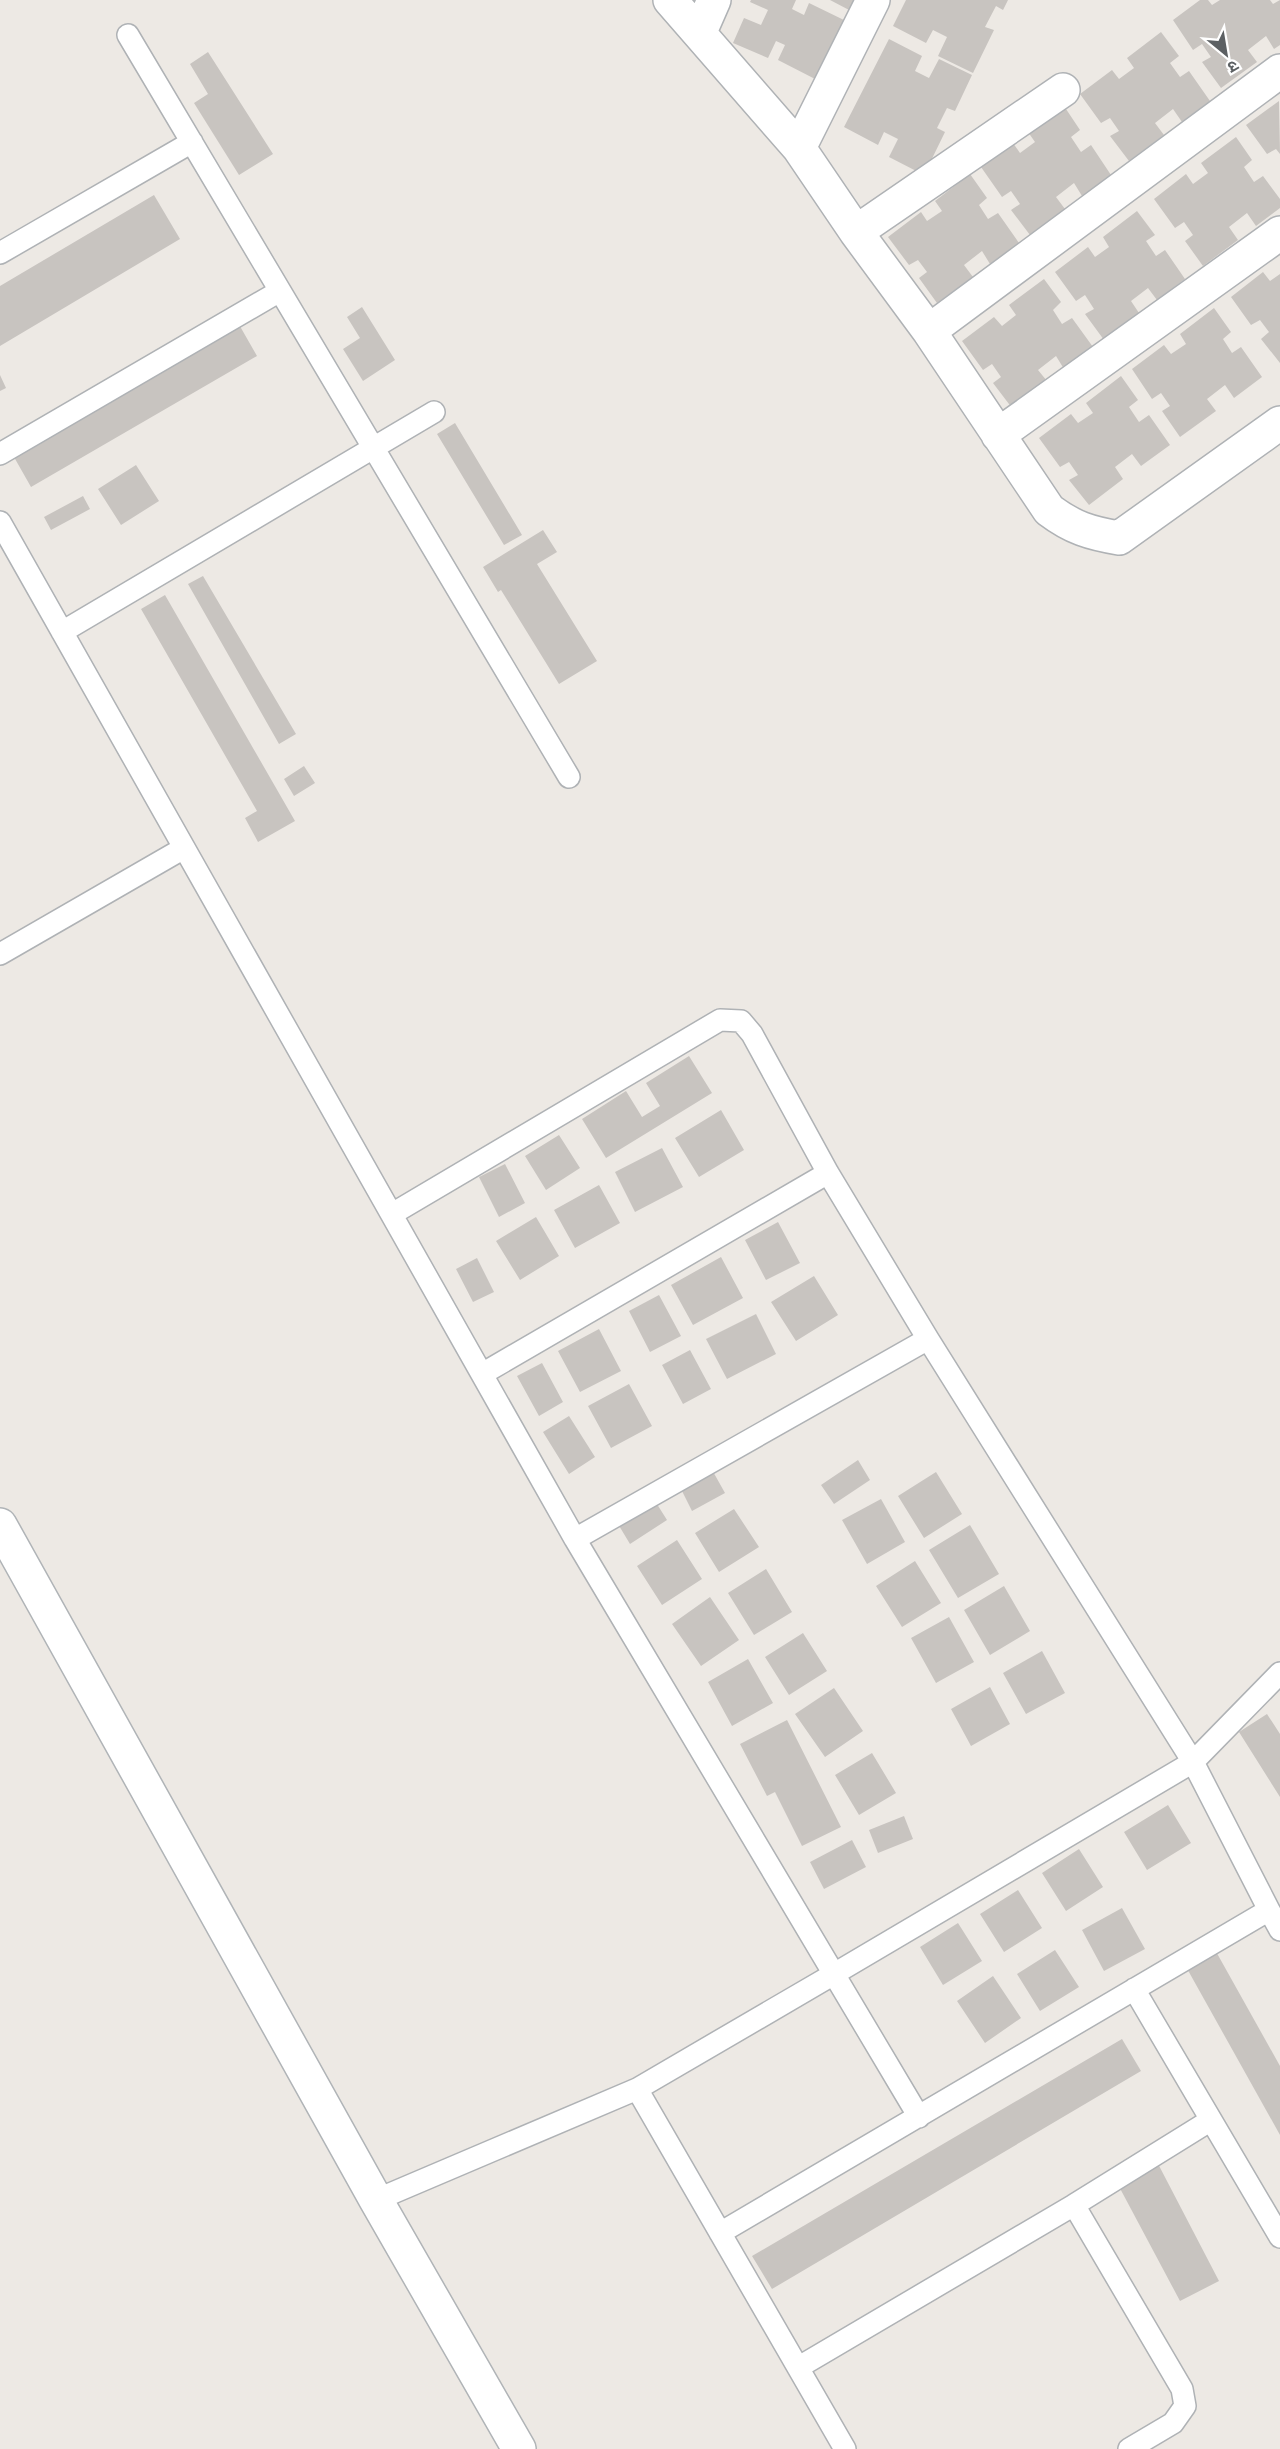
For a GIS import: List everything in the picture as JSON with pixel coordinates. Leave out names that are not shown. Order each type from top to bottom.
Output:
[{"type":"street","points":[[670,0],[799,148],[856,232],[929,331],[1049,510],[1070,526],[1091,533],[1119,538],[1280,423]]},
{"type":"street","points":[[700,32],[714,0]]},
{"type":"street","points":[[799,148],[873,0]]},
{"type":"street","points":[[929,331],[1280,71]]},
{"type":"street","points":[[856,232],[1063,90]]},
{"type":"street","points":[[998,435],[1280,233]]},
{"type":"street","points":[[0,1525],[376,2200],[519,2449]]},
{"type":"lane","points":[[128,35],[569,777]]},
{"type":"lane","points":[[0,253],[192,142]]},
{"type":"lane","points":[[0,454],[280,291]]},
{"type":"lane","points":[[62,632],[434,412]]},
{"type":"lane","points":[[0,522],[575,1539],[919,2117]]},
{"type":"lane","points":[[0,954],[184,848]]},
{"type":"lane","points":[[392,1214],[720,1020],[741,1021],[752,1034],[828,1173],[928,1339],[1193,1762],[1280,1930]]},
{"type":"lane","points":[[482,1374],[828,1173]]},
{"type":"lane","points":[[575,1539],[928,1339]]},
{"type":"lane","points":[[376,2200],[637,2089],[1193,1762],[1280,1673]]},
{"type":"lane","points":[[720,2233],[1269,1910]]},
{"type":"lane","points":[[1134,1989],[1280,2237]]},
{"type":"lane","points":[[637,2089],[845,2449]]},
{"type":"lane","points":[[799,2367],[1074,2205],[1211,2120]]},
{"type":"lane","points":[[1074,2205],[1182,2389],[1185,2406],[1173,2423],[1130,2449]]},
{"type":"building","points":[[751,0],[796,0],[792,9],[804,15],[809,3],[846,21],[817,80],[778,60],[785,45],[776,41],[768,58],[733,43],[744,18],[761,25],[768,10],[750,2]]},
{"type":"building","points":[[830,0],[856,0],[851,11]]},
{"type":"building","points":[[906,0],[1008,0],[1003,10],[996,6],[985,27],[994,30],[973,73],[938,56],[947,37],[933,30],[926,43],[893,26]]},
{"type":"building","points":[[1200,0],[1208,0],[1212,5],[1220,0],[1270,0],[1273,4],[1280,0],[1280,45],[1274,49],[1266,36],[1248,50],[1257,62],[1221,88],[1202,62],[1211,57],[1202,44],[1193,50],[1173,20]]},
{"type":"building","points":[[1161,32],[1179,56],[1170,63],[1180,77],[1189,71],[1210,101],[1182,122],[1173,109],[1155,123],[1164,135],[1129,161],[1110,136],[1119,131],[1110,118],[1101,123],[1080,94],[1112,70],[1119,79],[1134,68],[1127,58]]},
{"type":"building","points":[[889,39],[922,56],[915,71],[929,78],[939,59],[972,75],[955,111],[947,108],[937,128],[945,132],[924,175],[889,157],[898,139],[884,132],[878,145],[844,127]]},
{"type":"building","points":[[208,52],[273,154],[239,175],[194,103],[208,94],[190,64]]},
{"type":"building","points":[[1279,101],[1280,154],[1276,149],[1267,154],[1246,125]]},
{"type":"building","points":[[1064,106],[1080,130],[1071,137],[1081,152],[1091,145],[1111,175],[1082,196],[1074,183],[1056,197],[1065,209],[1030,235],[1011,210],[1020,204],[1011,191],[1002,197],[981,167],[1013,143],[1020,153],[1035,142],[1028,132]]},
{"type":"building","points":[[1236,137],[1252,160],[1244,167],[1254,182],[1263,176],[1280,199],[1280,208],[1256,226],[1247,213],[1229,227],[1238,240],[1203,266],[1185,241],[1193,235],[1184,222],[1175,228],[1154,199],[1186,174],[1193,184],[1208,173],[1201,163]]},
{"type":"building","points":[[970,174],[987,198],[979,205],[988,219],[998,213],[1019,243],[990,264],[982,251],[964,265],[973,277],[937,303],[919,278],[927,272],[918,260],[909,265],[888,237],[921,212],[927,221],[942,211],[935,201]]},
{"type":"building","points":[[154,195],[180,239],[0,346],[0,286]]},
{"type":"building","points":[[1137,211],[1155,235],[1146,241],[1156,256],[1165,250],[1185,279],[1157,300],[1148,288],[1131,301],[1139,313],[1104,340],[1085,314],[1094,309],[1085,295],[1076,301],[1055,272],[1088,247],[1095,257],[1109,247],[1103,237]]},
{"type":"building","points":[[1263,272],[1270,281],[1280,274],[1280,363],[1261,339],[1269,332],[1260,320],[1251,325],[1231,297]]},
{"type":"building","points":[[1044,279],[1061,302],[1053,310],[1062,324],[1072,318],[1093,347],[1064,369],[1056,356],[1038,370],[1047,381],[1012,408],[993,383],[1001,377],[992,364],[983,370],[962,341],[994,317],[1002,326],[1016,315],[1009,305]]},
{"type":"building","points":[[362,307],[395,360],[363,381],[343,349],[360,338],[347,317]]},
{"type":"building","points":[[1214,308],[1231,332],[1223,339],[1232,353],[1241,347],[1262,377],[1234,398],[1225,385],[1207,399],[1216,411],[1180,437],[1162,411],[1170,406],[1161,393],[1152,399],[1132,369],[1164,345],[1171,354],[1186,344],[1180,334]]},
{"type":"building","points":[[237,321],[257,356],[31,487],[10,450]]},
{"type":"building","points":[[0,375],[6,388],[0,391]]},
{"type":"building","points":[[1121,376],[1138,400],[1129,407],[1139,422],[1149,415],[1170,445],[1141,466],[1132,454],[1115,467],[1123,479],[1089,505],[1069,480],[1078,475],[1069,462],[1060,467],[1039,438],[1071,414],[1078,423],[1093,413],[1086,403]]},
{"type":"building","points":[[455,423],[522,535],[504,545],[437,434]]},
{"type":"building","points":[[136,465],[159,501],[121,525],[98,489]]},
{"type":"building","points":[[83,496],[90,509],[51,530],[44,517]]},
{"type":"building","points":[[543,530],[557,552],[537,564],[597,661],[559,684],[501,590],[498,592],[483,567]]},
{"type":"building","points":[[203,576],[296,734],[279,744],[188,584]]},
{"type":"building","points":[[165,595],[295,821],[258,842],[245,818],[257,811],[141,609]]},
{"type":"building","points":[[304,766],[315,783],[294,796],[284,779]]},
{"type":"building","points":[[689,1056],[712,1093],[606,1158],[582,1119],[626,1091],[642,1117],[660,1106],[646,1083]]},
{"type":"building","points":[[721,1110],[744,1150],[699,1177],[675,1138]]},
{"type":"building","points":[[559,1135],[580,1168],[546,1190],[525,1156]]},
{"type":"building","points":[[662,1148],[683,1187],[635,1212],[615,1172]]},
{"type":"building","points":[[505,1164],[525,1203],[499,1217],[479,1177]]},
{"type":"building","points":[[599,1185],[620,1223],[575,1248],[554,1210]]},
{"type":"building","points":[[536,1217],[559,1256],[520,1280],[496,1241]]},
{"type":"building","points":[[778,1222],[800,1263],[766,1280],[745,1240]]},
{"type":"building","points":[[721,1257],[743,1298],[693,1325],[671,1285]]},
{"type":"building","points":[[477,1258],[494,1292],[473,1302],[456,1269]]},
{"type":"building","points":[[814,1276],[838,1315],[796,1341],[771,1302]]},
{"type":"building","points":[[659,1295],[681,1336],[650,1352],[629,1311]]},
{"type":"building","points":[[756,1314],[776,1354],[727,1379],[706,1339]]},
{"type":"building","points":[[599,1329],[621,1371],[580,1392],[558,1351]]},
{"type":"building","points":[[690,1350],[711,1389],[683,1404],[662,1365]]},
{"type":"building","points":[[542,1363],[563,1402],[539,1416],[517,1376]]},
{"type":"building","points":[[629,1384],[652,1426],[611,1448],[588,1406]]},
{"type":"building","points":[[569,1416],[595,1457],[569,1474],[543,1432]]},
{"type":"building","points":[[858,1460],[870,1480],[834,1504],[821,1485]]},
{"type":"building","points":[[711,1468],[725,1493],[692,1511],[679,1485]]},
{"type":"building","points":[[936,1472],[962,1514],[924,1538],[898,1496]]},
{"type":"building","points":[[881,1499],[905,1542],[867,1564],[842,1520]]},
{"type":"building","points":[[655,1501],[667,1520],[630,1544],[618,1524]]},
{"type":"building","points":[[734,1509],[759,1547],[719,1572],[695,1533]]},
{"type":"building","points":[[970,1525],[999,1574],[958,1598],[929,1550]]},
{"type":"building","points":[[677,1540],[702,1579],[662,1605],[637,1566]]},
{"type":"building","points":[[915,1561],[941,1603],[902,1627],[876,1586]]},
{"type":"building","points":[[766,1569],[792,1612],[754,1635],[728,1593]]},
{"type":"building","points":[[1004,1586],[1030,1631],[990,1655],[964,1610]]},
{"type":"building","points":[[710,1597],[739,1640],[701,1666],[672,1624]]},
{"type":"building","points":[[949,1617],[974,1662],[936,1683],[911,1638]]},
{"type":"building","points":[[803,1633],[827,1671],[789,1695],[765,1657]]},
{"type":"building","points":[[1042,1651],[1065,1693],[1026,1714],[1003,1673]]},
{"type":"building","points":[[748,1659],[773,1703],[732,1726],[708,1682]]},
{"type":"building","points":[[990,1687],[1010,1724],[971,1746],[951,1709]]},
{"type":"building","points":[[834,1688],[863,1731],[825,1757],[795,1714]]},
{"type":"building","points":[[1267,1714],[1280,1734],[1280,1797],[1239,1732]]},
{"type":"building","points":[[787,1720],[841,1827],[802,1846],[775,1792],[767,1796],[740,1744]]},
{"type":"building","points":[[872,1753],[896,1793],[859,1815],[835,1775]]},
{"type":"building","points":[[1168,1805],[1191,1843],[1147,1870],[1124,1832]]},
{"type":"building","points":[[904,1816],[913,1839],[878,1853],[869,1830]]},
{"type":"building","points":[[852,1840],[866,1867],[824,1889],[810,1862]]},
{"type":"building","points":[[1079,1849],[1103,1887],[1066,1911],[1042,1873]]},
{"type":"building","points":[[1018,1890],[1042,1928],[1004,1952],[980,1914]]},
{"type":"building","points":[[1122,1908],[1145,1949],[1104,1971],[1082,1930]]},
{"type":"building","points":[[958,1923],[982,1961],[943,1985],[920,1947]]},
{"type":"building","points":[[1214,1948],[1280,2066],[1280,2135],[1185,1965]]},
{"type":"building","points":[[1055,1950],[1079,1987],[1040,2011],[1017,1974]]},
{"type":"building","points":[[993,1976],[1021,2018],[985,2043],[957,2001]]},
{"type":"building","points":[[1122,2039],[1141,2071],[772,2289],[752,2256]]},
{"type":"building","points":[[1155,2158],[1219,2281],[1180,2301],[1115,2179]]}]
